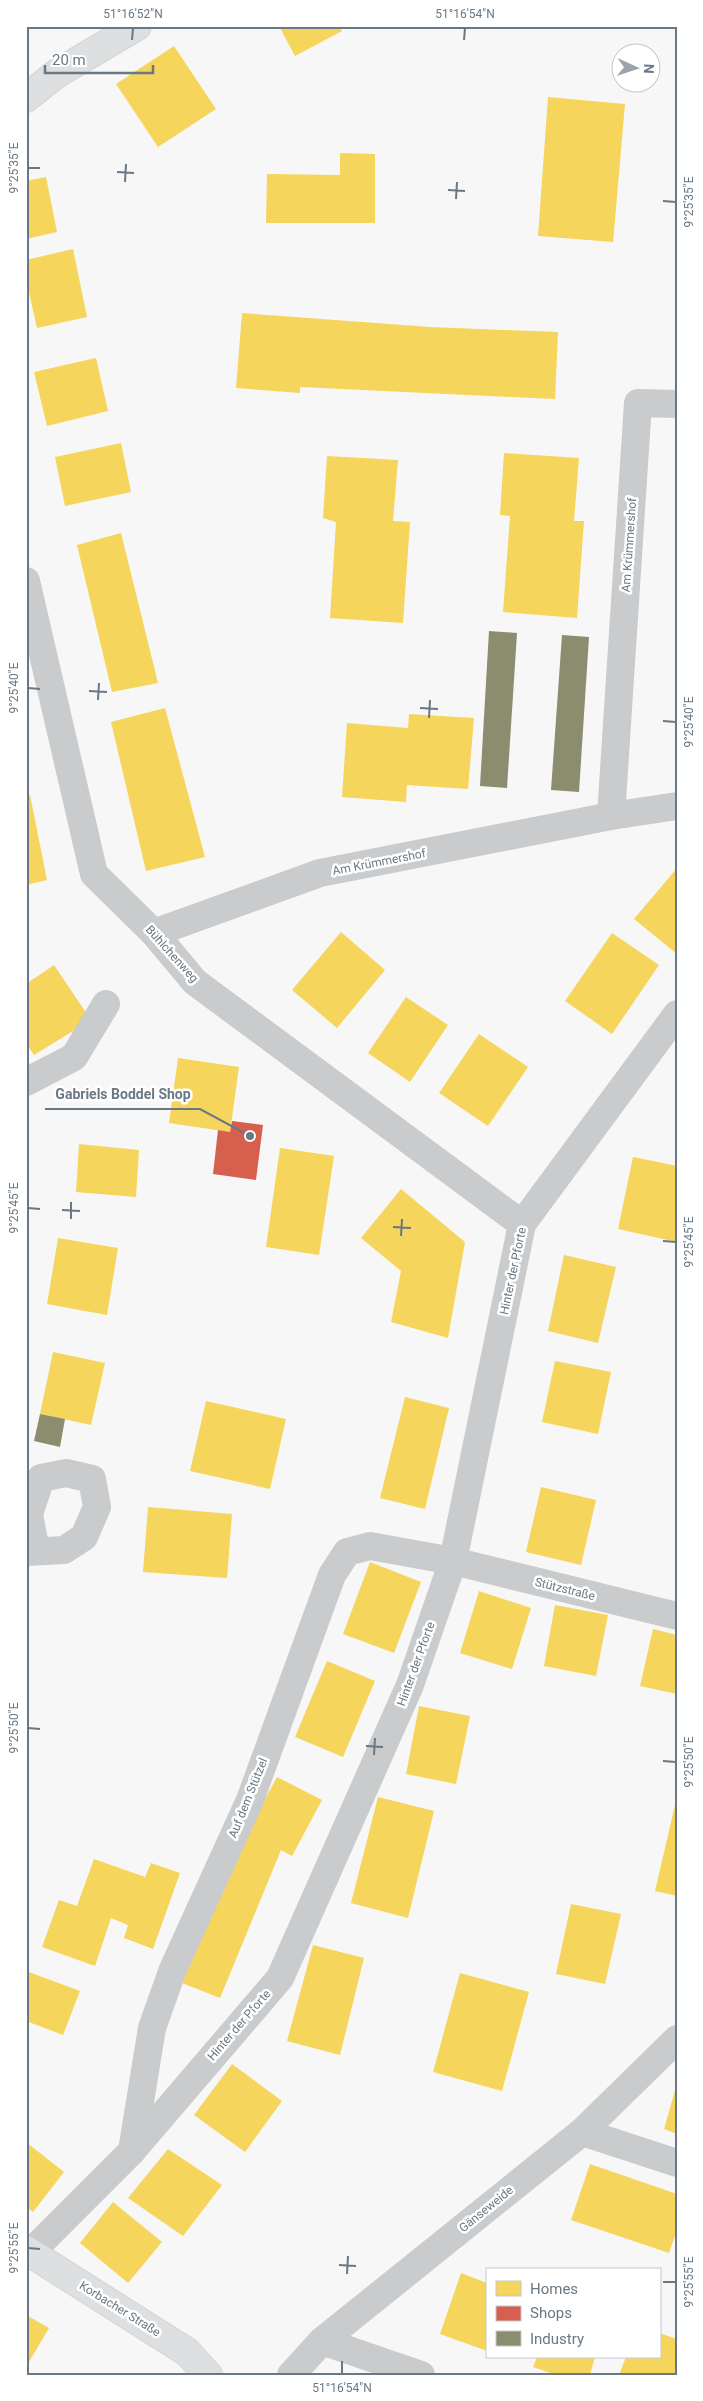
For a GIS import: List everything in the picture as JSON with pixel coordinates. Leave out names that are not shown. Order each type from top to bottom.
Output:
[{"type":"street","points":[[26,98],[56,74],[137,26]]},
{"type":"street","name":"Am Krümmershof","points":[[611,816],[638,403],[677,404]]},
{"type":"street","name":"Bühlchenweg","points":[[26,581],[94,874],[154,933],[195,982],[522,1224]]},
{"type":"street","name":"Am Krümmershof","points":[[154,933],[320,873],[611,816],[677,806]]},
{"type":"street","points":[[26,1082],[74,1057],[106,1004]]},
{"type":"street","name":"Hinter der Pforte","points":[[28,2252],[132,2151],[280,1978],[410,1686],[453,1562],[522,1224],[677,1014]]},
{"type":"street","name":"Auf dem Stützel","points":[[132,2151],[152,2028],[173,1968],[250,1800],[332,1575],[348,1552],[370,1546],[453,1562]]},
{"type":"street","name":"Stützstraße","points":[[453,1562],[677,1616]]},
{"type":"street","name":"Gänseweide","points":[[291,2375],[322,2342],[582,2132],[677,2039]]},
{"type":"street","points":[[582,2132],[677,2163]]},
{"type":"street","name":"Korbacher Straße","points":[[28,2252],[187,2352],[208,2375]]},
{"type":"street","points":[[322,2342],[421,2375]]},
{"type":"building: Homes","points":[[279,26],[339,26],[342,31],[295,56]]},
{"type":"building: Homes","points":[[174,46],[216,109],[158,147],[116,84]]},
{"type":"building: Homes","points":[[548,97],[625,104],[613,242],[538,236]]},
{"type":"building: Homes","points":[[340,153],[375,154],[375,223],[266,223],[267,174],[340,175]]},
{"type":"building: Homes","points":[[46,177],[57,232],[26,239],[26,181]]},
{"type":"building: Homes","points":[[73,249],[87,317],[37,328],[26,279],[26,260]]},
{"type":"building: Homes","points":[[242,313],[430,327],[558,332],[555,399],[300,387],[300,393],[236,388]]},
{"type":"building: Homes","points":[[96,358],[108,411],[47,426],[34,372]]},
{"type":"building: Homes","points":[[121,443],[131,492],[65,506],[55,457]]},
{"type":"building: Homes","points":[[504,453],[579,458],[574,521],[584,521],[577,618],[503,612],[510,516],[500,515]]},
{"type":"building: Homes","points":[[327,456],[398,460],[393,521],[410,522],[403,623],[330,618],[336,522],[323,518]]},
{"type":"building: Homes","points":[[121,533],[158,683],[112,692],[77,545]]},
{"type":"building: Homes","points":[[165,708],[205,857],[146,871],[111,722]]},
{"type":"building: Homes","points":[[409,714],[474,718],[468,789],[407,785],[406,802],[342,797],[347,723],[408,728]]},
{"type":"building: Homes","points":[[30,795],[47,880],[26,885],[26,796]]},
{"type":"building: Homes","points":[[677,868],[677,954],[634,919]]},
{"type":"building: Homes","points":[[341,932],[385,970],[337,1028],[292,990]]},
{"type":"building: Homes","points":[[612,933],[659,965],[612,1034],[565,1001]]},
{"type":"building: Homes","points":[[54,965],[91,1020],[34,1055],[26,1043],[26,984]]},
{"type":"building: Homes","points":[[406,997],[448,1025],[410,1082],[368,1053]]},
{"type":"building: Homes","points":[[479,1034],[528,1067],[488,1126],[439,1093]]},
{"type":"building: Homes","points":[[178,1058],[239,1067],[230,1132],[169,1123]]},
{"type":"building: Homes","points":[[79,1144],[139,1150],[136,1197],[76,1192]]},
{"type":"building: Homes","points":[[280,1148],[334,1156],[319,1255],[266,1247]]},
{"type":"building: Homes","points":[[633,1157],[677,1166],[677,1242],[618,1229]]},
{"type":"building: Homes","points":[[401,1189],[465,1242],[448,1338],[391,1322],[401,1271],[361,1238]]},
{"type":"building: Homes","points":[[58,1238],[118,1248],[107,1315],[47,1304]]},
{"type":"building: Homes","points":[[564,1255],[616,1267],[598,1343],[548,1331]]},
{"type":"building: Homes","points":[[53,1352],[105,1363],[91,1425],[40,1414]]},
{"type":"building: Homes","points":[[555,1361],[611,1372],[598,1434],[542,1422]]},
{"type":"building: Homes","points":[[405,1397],[449,1408],[425,1509],[380,1498]]},
{"type":"building: Homes","points":[[206,1401],[286,1419],[270,1489],[190,1471]]},
{"type":"building: Homes","points":[[541,1487],[596,1500],[581,1565],[526,1552]]},
{"type":"building: Homes","points":[[148,1507],[232,1514],[227,1578],[143,1572]]},
{"type":"building: Homes","points":[[370,1562],[421,1582],[394,1653],[343,1634]]},
{"type":"building: Homes","points":[[479,1591],[531,1608],[512,1669],[460,1653]]},
{"type":"building: Homes","points":[[555,1605],[608,1615],[596,1676],[544,1666]]},
{"type":"building: Homes","points":[[653,1629],[677,1635],[677,1694],[640,1686]]},
{"type":"building: Homes","points":[[327,1661],[375,1681],[343,1757],[295,1737]]},
{"type":"building: Homes","points":[[419,1706],[470,1716],[456,1784],[406,1774]]},
{"type":"building: Homes","points":[[277,1777],[322,1800],[292,1856],[281,1850],[220,1998],[182,1983],[208,1916],[247,1832]]},
{"type":"building: Homes","points":[[378,1797],[434,1811],[408,1918],[351,1903]]},
{"type":"building: Homes","points":[[675,1805],[677,1805],[677,1896],[655,1891]]},
{"type":"building: Homes","points":[[94,1859],[145,1877],[151,1863],[180,1873],[153,1949],[124,1938],[128,1925],[111,1918],[95,1966],[42,1947],[59,1900],[77,1906]]},
{"type":"building: Homes","points":[[571,1904],[621,1914],[605,1984],[556,1974]]},
{"type":"building: Homes","points":[[313,1945],[364,1958],[340,2055],[287,2041]]},
{"type":"building: Homes","points":[[26,1971],[80,1991],[63,2035],[26,2021]]},
{"type":"building: Homes","points":[[460,1973],[529,1992],[502,2091],[433,2072]]},
{"type":"building: Homes","points":[[232,2064],[282,2101],[245,2152],[194,2115]]},
{"type":"building: Homes","points":[[677,2087],[677,2134],[664,2129]]},
{"type":"building: Homes","points":[[26,2142],[64,2172],[33,2212],[26,2207]]},
{"type":"building: Homes","points":[[168,2149],[222,2185],[183,2236],[128,2198]]},
{"type":"building: Homes","points":[[590,2164],[677,2194],[677,2230],[669,2253],[571,2220]]},
{"type":"building: Homes","points":[[113,2202],[162,2242],[128,2283],[80,2243]]},
{"type":"building: Homes","points":[[461,2273],[486,2283],[486,2351],[440,2334]]},
{"type":"building: Homes","points":[[26,2315],[49,2328],[26,2367]]},
{"type":"building: Homes","points":[[660,2333],[677,2339],[677,2375],[619,2375],[626,2358],[660,2358]]},
{"type":"building: Homes","points":[[537,2358],[595,2358],[590,2375],[556,2375],[533,2367]]},
{"type":"building: Shops","points":[[232,1121],[263,1125],[256,1180],[213,1174],[218,1130],[230,1132]]},
{"type":"building: Industry","points":[[489,631],[517,633],[507,788],[480,786]]},
{"type":"building: Industry","points":[[562,635],[589,637],[579,792],[551,790]]},
{"type":"building: Industry","points":[[40,1414],[65,1419],[60,1447],[34,1441]]},
{"type":"place","name":"Gabriels Boddel Shop","points":[[250,1136]]}]
